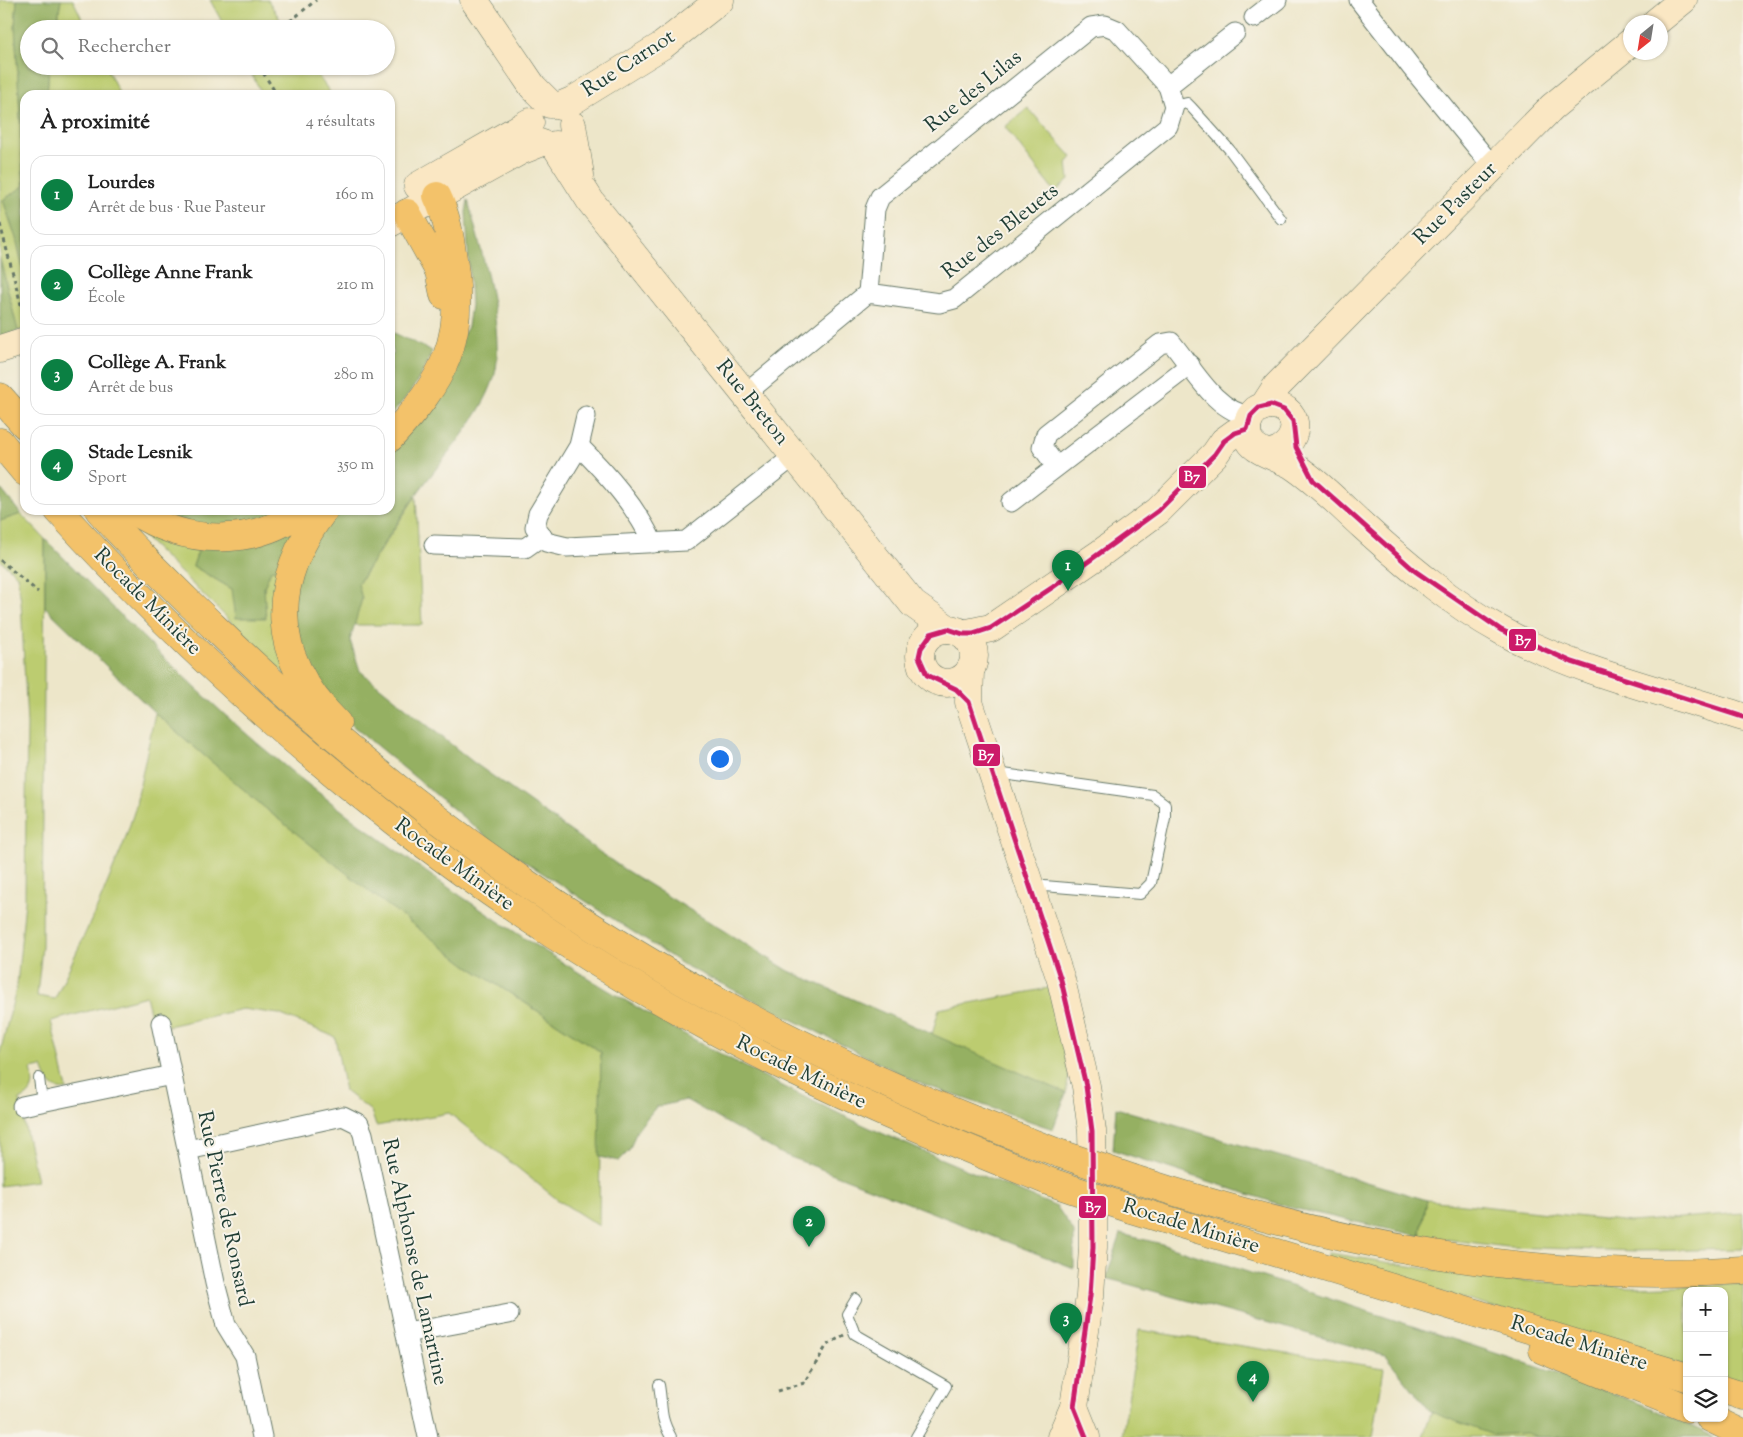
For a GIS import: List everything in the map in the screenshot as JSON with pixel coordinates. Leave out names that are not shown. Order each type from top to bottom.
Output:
[{"type":"highway","points":[[395,432],[425,398],[447,361],[452,343],[457,298],[456,274],[446,220],[433,189]]},
{"type":"highway","points":[[395,418],[417,393],[429,375],[442,336],[445,314],[444,290],[440,271],[396,213]]},
{"type":"highway","points":[[0,396],[20,414]]},
{"type":"highway","points":[[0,396],[20,419]]},
{"type":"highway","points":[[0,442],[20,466]]},
{"type":"highway","name":"Rocade Minière","points":[[63,515],[115,573],[218,674],[374,807],[506,903],[638,987],[779,1064],[887,1115],[1048,1180],[1131,1209],[1683,1376]]},
{"type":"highway","name":"Rocade Minière","points":[[103,515],[124,540],[274,685],[344,746],[428,812],[561,906],[646,959],[752,1019],[834,1060],[932,1104],[1061,1154],[1134,1179],[1280,1223],[1441,1256],[1544,1269],[1615,1272],[1743,1270]]},
{"type":"highway","points":[[141,515],[166,528],[192,536],[215,538],[242,536],[269,529],[294,515]]},
{"type":"highway","points":[[321,515],[294,561],[284,594],[282,616],[294,661],[308,687],[332,718],[390,770],[428,812]]},
{"type":"highway","points":[[1358,1278],[1683,1406]]},
{"type":"highway","points":[[1728,1391],[1743,1396]]},
{"type":"highway","points":[[1718,1422],[1743,1434]]},
{"type":"main road","name":"Rue Breton","points":[[474,0],[547,118],[591,202],[913,604],[964,647]]},
{"type":"main road","name":"Rue Carnot","points":[[547,118],[663,45],[720,0]]},
{"type":"main road","points":[[1665,15],[1683,0]]},
{"type":"main road","name":"Rue Pasteur","points":[[1257,433],[1287,397],[1292,374],[1372,288],[1552,107],[1623,49]]},
{"type":"main road","points":[[396,213],[433,189],[478,151],[547,118]]},
{"type":"main road","points":[[433,189],[520,151],[547,118]]},
{"type":"main road","points":[[0,349],[20,343]]},
{"type":"main road","points":[[0,363],[20,357]]},
{"type":"main road","points":[[944,683],[959,680],[964,647],[1059,583],[1158,511],[1257,433],[1415,571],[1501,630],[1572,662],[1743,717]]},
{"type":"main road","name":"Rue Breton","points":[[913,604],[920,648]]},
{"type":"main road","points":[[964,647],[931,634],[920,648],[922,667],[935,680],[956,689],[969,702]]},
{"type":"main road","points":[[964,647],[969,702],[1061,980],[1086,1086],[1092,1131],[1091,1277],[1074,1407],[1062,1437],[1080,1437]]},
{"type":"main road","points":[[1074,1407],[1086,1437]]},
{"type":"street","points":[[1254,18],[1277,0]]},
{"type":"street","points":[[1359,0],[1411,68],[1493,167]]},
{"type":"street","name":"Rue des Lilas","points":[[868,293],[875,210],[880,198],[1091,27],[1105,24],[1117,30],[1168,86]]},
{"type":"street","points":[[1174,106],[1168,86],[1235,33]]},
{"type":"street","name":"Rue des Bleuets","points":[[868,293],[939,302],[954,299],[1168,126],[1174,106]]},
{"type":"street","points":[[745,394],[868,293]]},
{"type":"street","points":[[1056,466],[1042,446],[1046,434],[1160,344],[1171,342],[1218,402],[1224,415],[1257,433]]},
{"type":"street","points":[[1010,502],[1190,365]]},
{"type":"street","points":[[1218,402],[1233,412],[1257,433]]},
{"type":"street","points":[[586,416],[579,446],[538,514],[535,527],[546,542],[567,547],[686,541],[794,456]]},
{"type":"street","points":[[579,446],[597,464],[643,521],[653,543]]},
{"type":"street","points":[[434,546],[525,548],[542,536]]},
{"type":"street","name":"Rue Pierre de Ronsard","points":[[161,1023],[215,1283],[226,1325],[245,1356],[262,1437]]},
{"type":"street","points":[[22,1106],[172,1075]]},
{"type":"street","name":"Rue Alphonse de Lamartine","points":[[188,1150],[343,1116],[359,1124],[363,1134],[428,1437]]},
{"type":"street","points":[[406,1333],[509,1314]]},
{"type":"lane","points":[[1174,106],[1187,103],[1192,108],[1229,149],[1281,219]]},
{"type":"lane","points":[[992,772],[1153,795],[1165,804],[1165,818],[1152,883],[1140,894],[1030,885]]},
{"type":"lane","points":[[39,1078],[42,1102]]},
{"type":"lane","points":[[856,1299],[847,1314],[854,1334],[946,1386],[916,1437]]},
{"type":"lane","points":[[660,1385],[660,1406],[664,1425],[672,1437]]},
{"type":"path","points":[[291,20],[316,0]]},
{"type":"path","points":[[265,75],[274,90]]},
{"type":"path","points":[[0,224],[20,302]]},
{"type":"path","points":[[0,560],[38,592]]},
{"type":"path","points":[[778,1390],[804,1383],[827,1345],[832,1342]]},
{"type":"green space","points":[[0,0],[17,0],[15,25],[20,114],[20,189],[3,200],[20,255],[20,330],[18,331],[0,259]]},
{"type":"green space","points":[[17,0],[61,0],[58,20],[20,20],[20,75],[48,75],[47,90],[20,90],[20,114],[15,25]]},
{"type":"green space","points":[[61,0],[73,0],[83,20],[58,20]]},
{"type":"green space","points":[[210,0],[268,0],[280,20],[221,20]]},
{"type":"green space","points":[[48,75],[110,75],[118,90],[47,90]]},
{"type":"green space","points":[[252,75],[318,75],[328,90],[260,90]]},
{"type":"green space","points":[[1028,108],[1072,157],[1067,163],[1069,180],[1055,192],[1005,127]]},
{"type":"green space","points":[[20,189],[20,255],[16,238],[3,200]]},
{"type":"green space","points":[[468,200],[488,279],[495,319],[497,360],[494,377],[478,412],[416,495],[358,584],[362,599],[350,640],[360,671],[473,762],[622,868],[789,971],[1066,1093],[1053,1129],[919,1083],[684,965],[487,837],[341,716],[300,661],[288,609],[306,553],[332,515],[395,515],[395,440],[468,327],[471,305],[466,212]]},
{"type":"green space","points":[[0,259],[18,331],[0,338]]},
{"type":"green space","points":[[395,333],[432,351],[424,369],[395,410]]},
{"type":"green space","points":[[0,488],[20,514],[0,521]]},
{"type":"green space","points":[[416,496],[422,625],[353,625],[362,599],[358,584]]},
{"type":"green space","points":[[22,515],[45,539],[42,946],[37,996],[55,999],[100,901],[125,840],[135,809],[155,713],[272,814],[468,966],[601,1052],[599,1226],[558,1200],[449,1113],[376,1126],[371,1111],[345,1091],[335,1037],[279,1014],[242,1009],[168,1026],[165,1017],[152,1020],[146,996],[51,1021],[67,1089],[53,1087],[42,1067],[31,1069],[33,1079],[31,1092],[19,1100],[37,1181],[0,1186],[0,1053],[17,985],[25,901],[27,724],[21,601],[17,575],[0,560],[0,521]]},
{"type":"green space","points":[[167,515],[276,515],[212,533]]},
{"type":"green space","points":[[298,519],[285,566],[271,570],[264,587],[266,618],[236,618],[232,589],[193,566],[201,542]]},
{"type":"green space","points":[[142,522],[201,542],[193,566],[232,589],[265,618],[264,587],[271,570],[285,566],[298,687],[141,534]]},
{"type":"green space","points":[[45,539],[195,688],[258,744],[358,822],[427,872],[497,921],[570,967],[718,1053],[870,1128],[1057,1207],[1074,1232],[1074,1268],[780,1153],[686,1100],[656,1107],[637,1130],[629,1151],[619,1161],[599,1157],[601,1052],[468,966],[374,895],[272,814],[155,713],[45,607]]},
{"type":"green space","points":[[1049,988],[1069,1075],[1066,1093],[932,1035],[939,1009]]},
{"type":"green space","points":[[1116,1108],[1427,1200],[1420,1236],[1288,1207],[1113,1150]]},
{"type":"green space","points":[[1427,1200],[1630,1222],[1743,1213],[1743,1249],[1637,1251],[1507,1247],[1420,1236]]},
{"type":"green space","points":[[1121,1234],[1162,1244],[1550,1371],[1644,1405],[1715,1437],[1538,1437],[1527,1433],[1493,1435],[1431,1412],[1385,1355],[1106,1278]]},
{"type":"green space","points":[[1329,1253],[1491,1279],[1632,1287],[1743,1284],[1743,1386],[1728,1381],[1728,1287],[1683,1287],[1683,1365],[1328,1258]]},
{"type":"green space","points":[[1139,1330],[1384,1368],[1373,1437],[1122,1437]]},
{"type":"green space","points":[[1442,1379],[1584,1437],[1423,1437]]},
{"type":"transit line","name":"B7","points":[[1086,1437],[1074,1407],[1090,1296],[1093,1247],[1092,1131],[1086,1086],[1061,980],[969,702],[956,689],[927,675],[919,657],[921,648],[931,634],[948,629],[963,634],[973,634],[991,628],[1053,587],[1158,511],[1215,454],[1224,441],[1235,433],[1247,429],[1251,416],[1259,408],[1271,405],[1284,410],[1293,421],[1296,447],[1313,480],[1415,571],[1501,630],[1572,662],[1743,717]]},
{"type":"place","name":"Lourdes","points":[[1068,591]]},
{"type":"place","name":"Collège Anne Frank","points":[[809,1247]]},
{"type":"place","name":"Collège A. Frank","points":[[1066,1344]]},
{"type":"place","name":"Stade Lesnik","points":[[1253,1402]]}]
